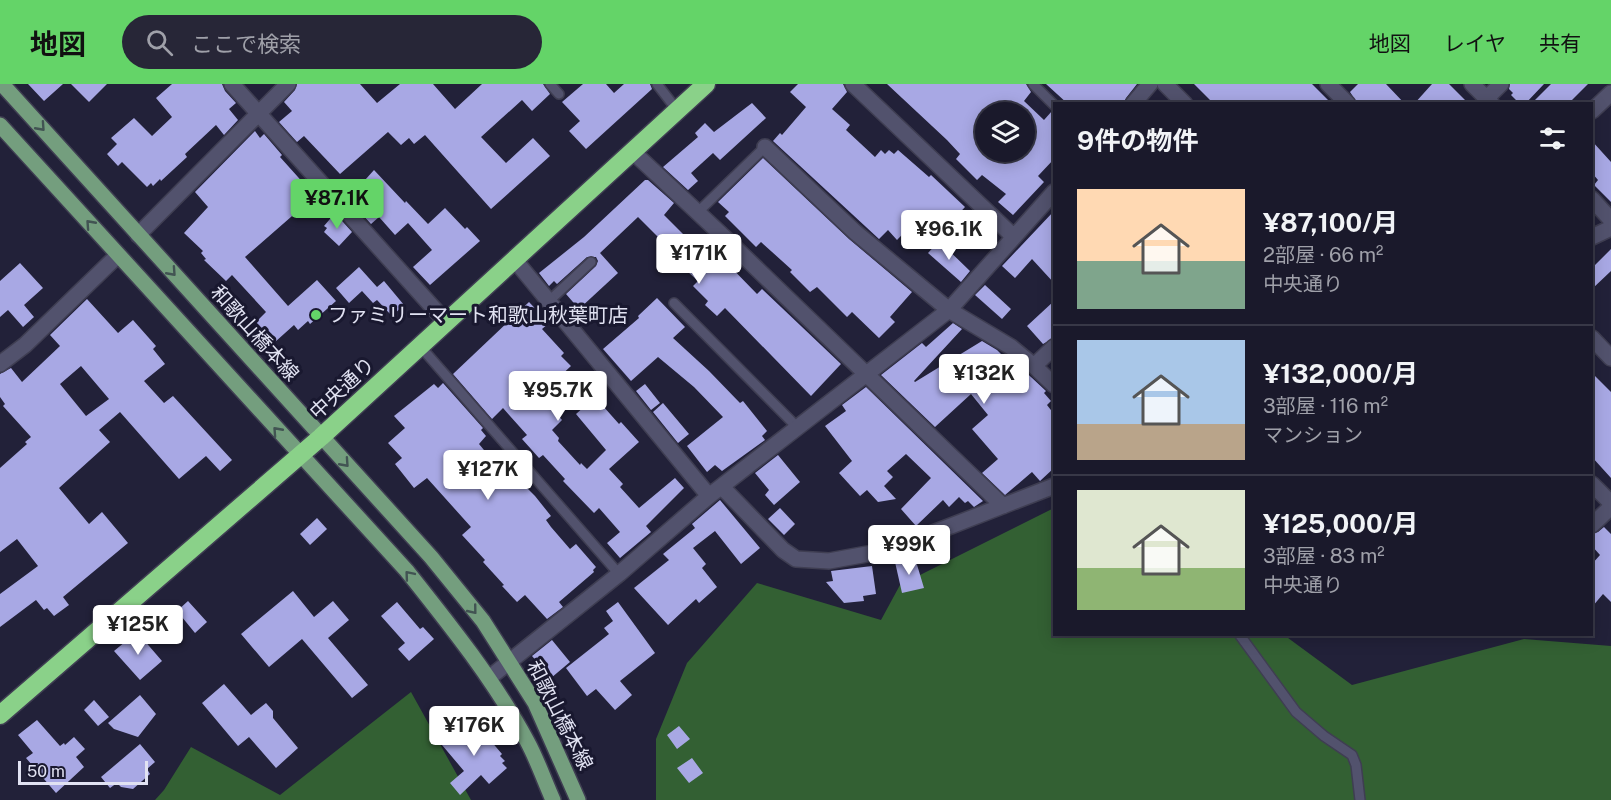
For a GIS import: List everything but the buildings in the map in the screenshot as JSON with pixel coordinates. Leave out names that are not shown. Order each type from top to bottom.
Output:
[{"type":"highway","name":"中央通り","points":[[0,715],[300,456],[706,84]]},
{"type":"main road","name":"和歌山橋本線","points":[[2,84],[430,557],[483,621],[543,719],[578,800]]},
{"type":"main road","name":"和歌山橋本線","points":[[0,125],[407,571],[460,637],[489,678],[528,742],[553,800]]},
{"type":"street","points":[[232,84],[446,322]]},
{"type":"street","points":[[138,235],[288,84]]},
{"type":"street","points":[[853,84],[1014,237]]},
{"type":"street","points":[[1135,102],[1150,84]]},
{"type":"street","points":[[1165,84],[1183,102]]},
{"type":"street","points":[[1328,84],[1346,102]]},
{"type":"street","points":[[1472,84],[1489,101],[1501,84]]},
{"type":"street","points":[[1593,110],[1611,93]]},
{"type":"street","points":[[765,147],[855,232],[949,310],[1011,347],[1053,384]]},
{"type":"street","points":[[632,151],[1003,506]]},
{"type":"street","points":[[489,678],[619,574],[716,491],[949,310],[1053,193]]},
{"type":"street","points":[[1593,201],[1611,220]]},
{"type":"street","points":[[1593,237],[1611,228]]},
{"type":"street","points":[[0,364],[25,345],[118,255]]},
{"type":"street","points":[[514,259],[716,491],[796,559],[829,561],[889,550],[1053,486]]},
{"type":"street","points":[[1593,339],[1611,358]]},
{"type":"street","points":[[1034,366],[1053,348]]},
{"type":"street","points":[[1593,485],[1611,505],[1593,524]]},
{"type":"lane","points":[[550,84],[559,94]]},
{"type":"lane","points":[[657,84],[677,110]]},
{"type":"lane","points":[[1033,84],[1053,104]]},
{"type":"lane","points":[[698,212],[765,147]]},
{"type":"lane","points":[[549,301],[591,262]]},
{"type":"lane","points":[[674,303],[797,428]]},
{"type":"lane","points":[[420,346],[619,574]]},
{"type":"lane","points":[[1240,636],[1296,712],[1324,736],[1352,755],[1356,765],[1360,800]]},
{"type":"green space","points":[[1053,508],[1053,636],[1285,636],[1352,685],[1524,639],[1611,646],[1611,800],[656,800],[656,739],[687,663],[757,583],[881,620],[900,585]]},
{"type":"green space","points":[[411,692],[471,800],[155,800],[164,790],[191,747],[280,795]]},
{"type":"place","name":"ファミリーマート和歌山秋葉町店","points":[[316,315]]}]
